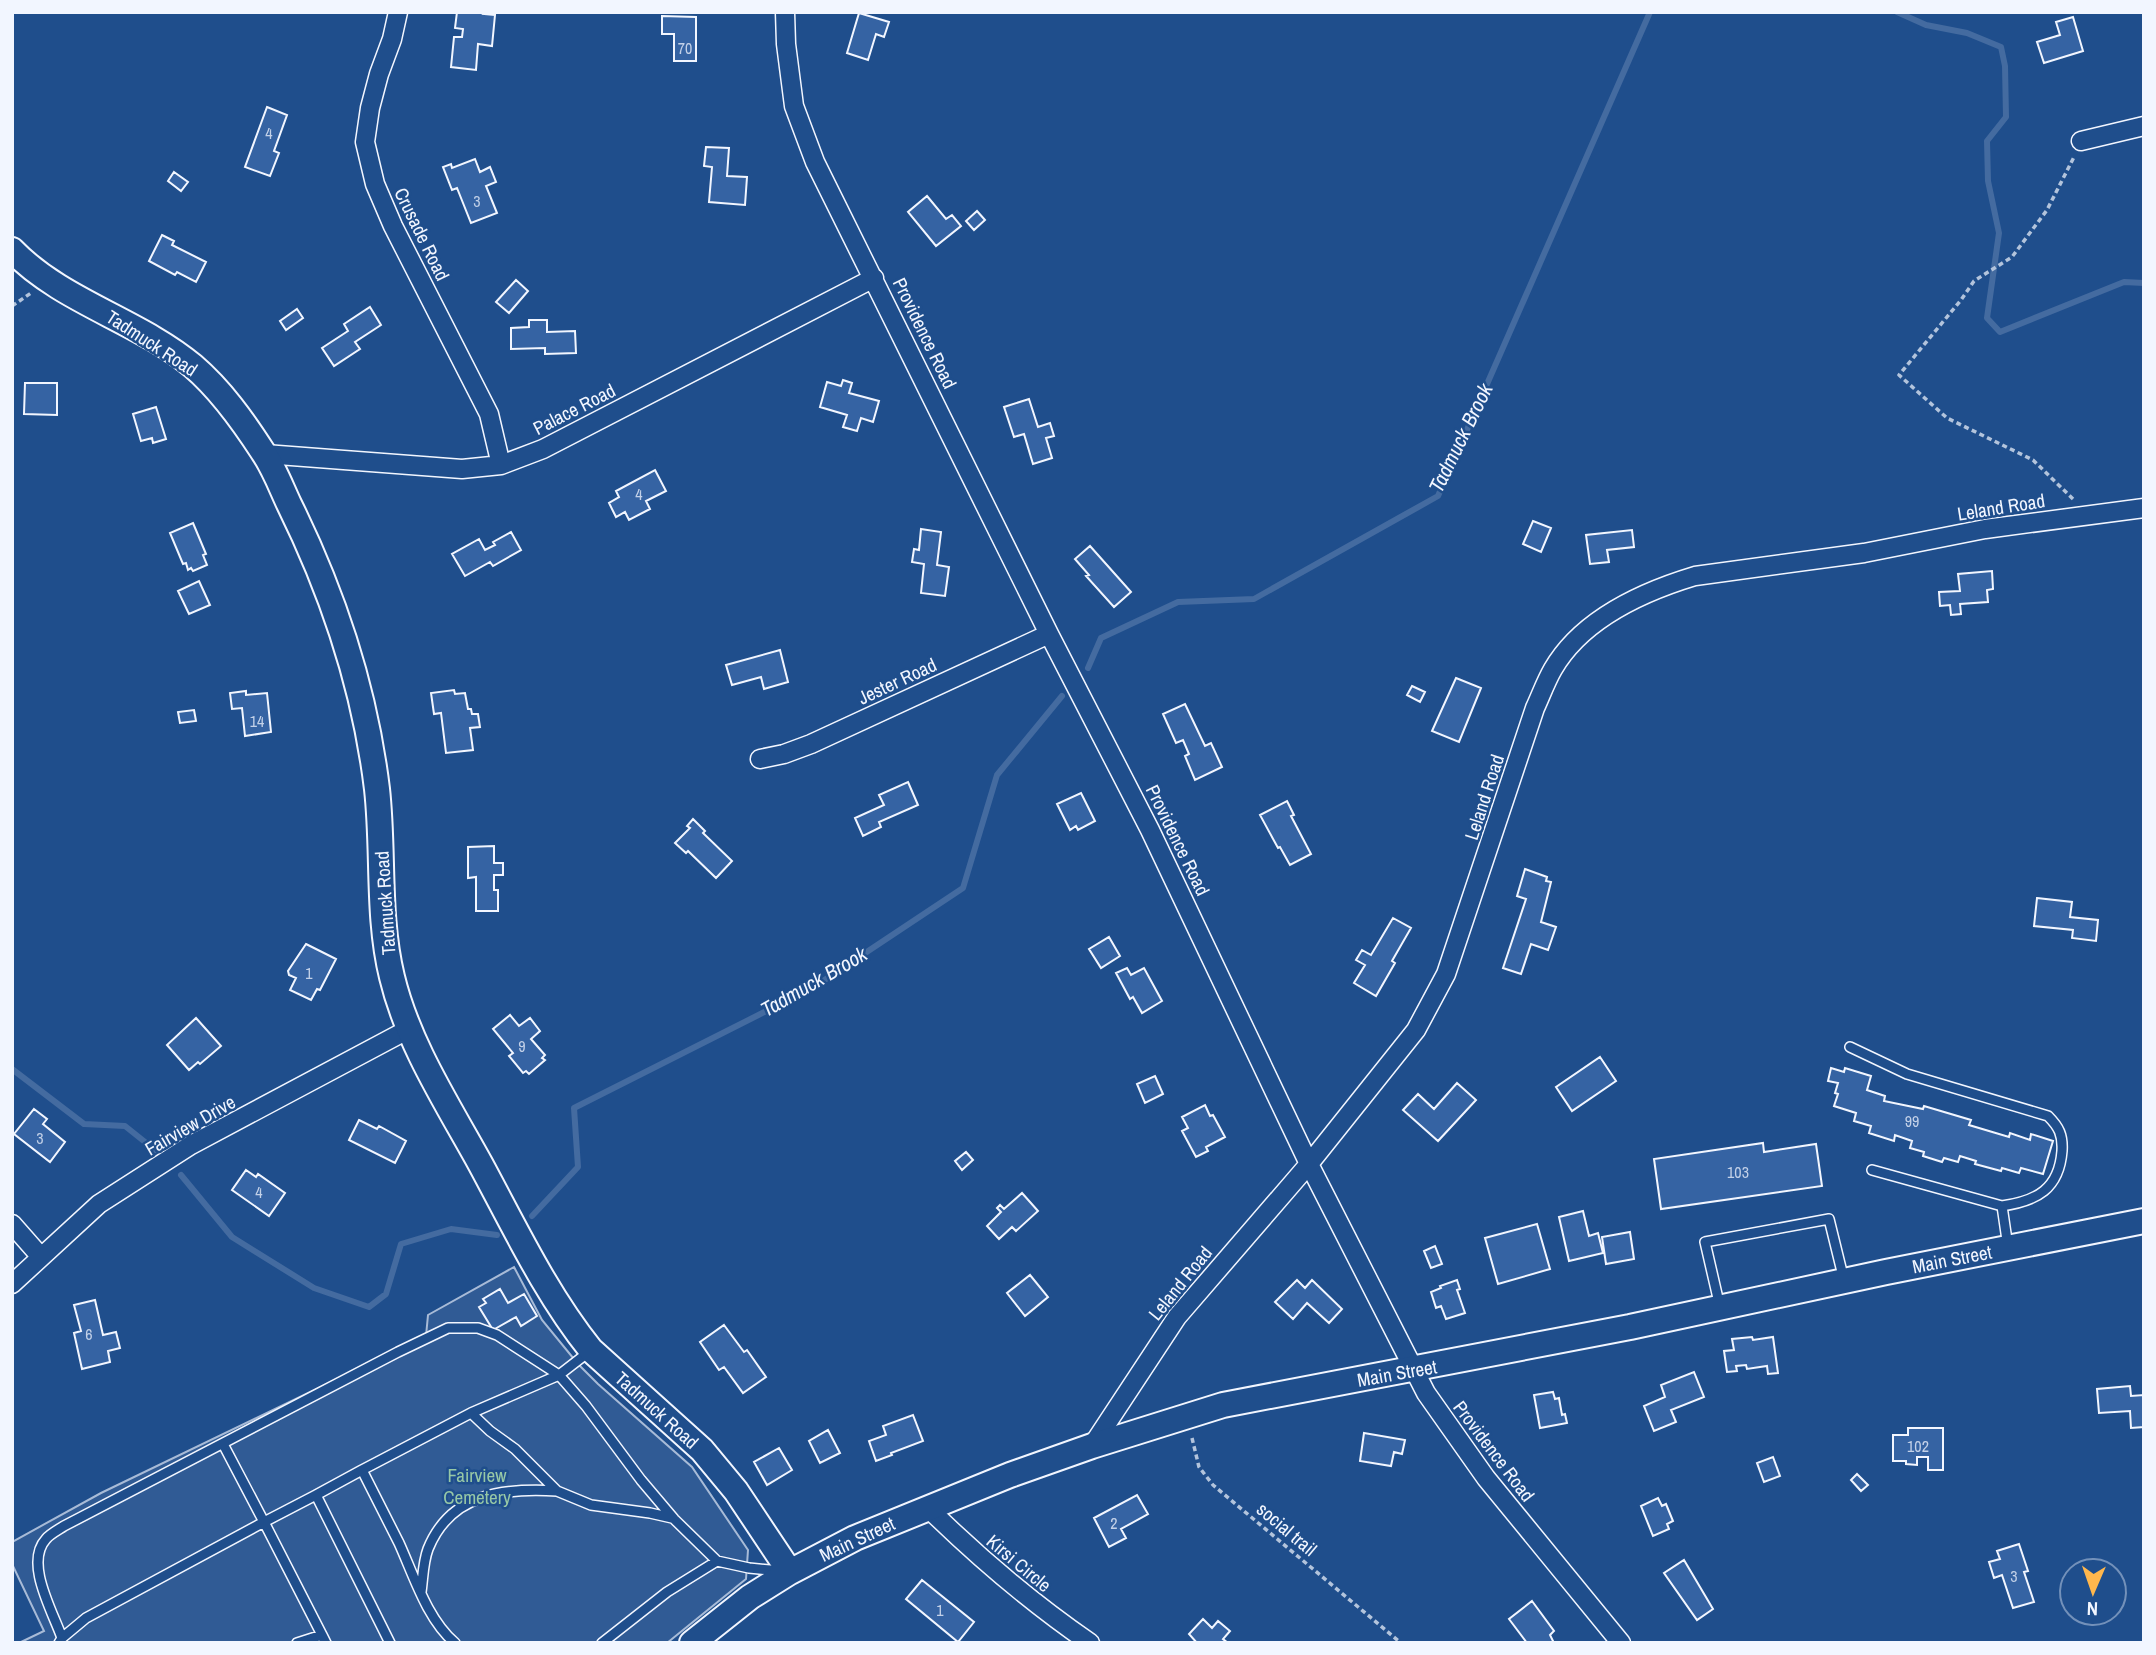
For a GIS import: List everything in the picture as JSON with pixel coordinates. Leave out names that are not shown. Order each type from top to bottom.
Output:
[{"type":"street","name":"Crusade Road","points":[[398,12],[368,120],[365,142],[374,184],[489,414],[501,466]]},
{"type":"street","name":"Providence Road","points":[[785,12],[794,106],[815,162],[1049,634],[1150,830],[1309,1164],[1426,1393],[1486,1478],[1621,1643]]},
{"type":"street","points":[[2081,141],[2144,126]]},
{"type":"street","name":"Tadmuck Road","points":[[12,250],[50,280],[192,366],[229,404],[265,454],[317,560],[337,617],[361,704],[377,788],[381,909],[392,977],[409,1029],[558,1305],[591,1350],[702,1450],[736,1491],[790,1572]]},
{"type":"street","name":"Palace Road","points":[[265,454],[462,469],[501,466],[543,449],[874,278]]},
{"type":"street","name":"Leland Road","points":[[1092,1446],[1177,1317],[1309,1164],[1416,1030],[1446,974],[1535,708],[1553,668],[1577,640],[1602,618],[1630,601],[1695,576],[1864,553],[1985,529],[2144,508]]},
{"type":"street","name":"Jester Road","points":[[760,759],[784,754],[810,744],[1049,634]]},
{"type":"street","name":"Fairview Drive","points":[[12,1284],[99,1204],[191,1145],[409,1029]]},
{"type":"street","name":"Main Street","points":[[692,1643],[750,1597],[790,1572],[855,1538],[1092,1446],[1223,1405],[1415,1370],[2144,1221]]},
{"type":"street","points":[[12,1224],[41,1257]]},
{"type":"street","name":"Kirsi Circle","points":[[928,1508],[978,1558],[1018,1591],[1090,1643]]},
{"type":"lane","points":[[1850,1047],[1907,1074],[2048,1116],[2058,1126],[2062,1140],[2061,1164],[2053,1183],[2038,1196],[2021,1203],[2002,1206],[1872,1170]]},
{"type":"lane","points":[[2002,1206],[2008,1249]]},
{"type":"lane","points":[[1720,1308],[1705,1242],[1829,1219],[1844,1281]]},
{"type":"lane","points":[[591,1350],[559,1375],[471,1413],[86,1618],[61,1640],[38,1574],[37,1555],[45,1540],[64,1526],[448,1328],[478,1328],[497,1335],[559,1375],[586,1406],[641,1480],[674,1519],[717,1562],[790,1572]]},
{"type":"lane","points":[[471,1413],[515,1449],[557,1491]]},
{"type":"lane","points":[[223,1444],[324,1639],[297,1643]]},
{"type":"lane","points":[[362,1470],[435,1619],[455,1643]]},
{"type":"lane","points":[[421,1592],[428,1550],[439,1528],[457,1509],[476,1499],[522,1489],[557,1491],[591,1506],[650,1513],[674,1519]]},
{"type":"lane","points":[[316,1495],[390,1643]]},
{"type":"lane","points":[[602,1643],[667,1592],[717,1562]]},
{"type":"path","points":[[2081,141],[2047,211],[2012,257],[1974,281],[1899,376],[1947,418],[2033,460],[2090,515]]},
{"type":"path","name":"social trail","points":[[1186,1416],[1199,1467],[1213,1485],[1401,1643]]},
{"type":"shaded area","name":"Fairview Cemetery","points":[[514,1267],[542,1320],[578,1364],[692,1467],[748,1550],[746,1579],[667,1643],[19,1643],[44,1631],[12,1564],[12,1542],[101,1493],[426,1336],[428,1315]]},
{"type":"building","points":[[457,12],[484,12],[483,14],[495,15],[492,46],[478,44],[476,70],[451,67],[454,37],[462,37],[463,29],[455,28]]},
{"type":"building","points":[[859,13],[889,22],[884,37],[876,34],[868,60],[847,53]]},
{"type":"building","points":[[662,16],[696,17],[696,61],[674,61],[674,34],[662,34]]},
{"type":"building","points":[[2073,17],[2083,51],[2044,63],[2037,42],[2060,35],[2056,22]]},
{"type":"building","points":[[267,107],[287,115],[274,151],[279,153],[270,176],[245,167]]},
{"type":"building","points":[[706,147],[729,148],[727,176],[747,177],[745,205],[709,202],[712,167],[704,166]]},
{"type":"building","points":[[475,159],[480,172],[490,167],[496,182],[486,186],[497,213],[471,223],[457,188],[452,190],[443,167],[451,164],[452,168]]},
{"type":"building","points":[[174,172],[188,182],[181,191],[168,181]]},
{"type":"building","points":[[927,196],[946,219],[952,215],[961,226],[936,246],[908,212]]},
{"type":"building","points":[[977,211],[985,220],[974,230],[966,221]]},
{"type":"building","points":[[162,235],[174,241],[172,245],[206,262],[196,282],[177,272],[175,275],[149,261]]},
{"type":"building","points":[[516,280],[528,291],[509,313],[496,302]]},
{"type":"building","points":[[370,307],[381,325],[355,342],[360,349],[334,366],[322,348],[348,331],[344,324]]},
{"type":"building","points":[[297,309],[303,318],[286,330],[280,321]]},
{"type":"building","points":[[529,320],[547,320],[547,332],[575,331],[576,353],[545,354],[545,348],[511,349],[511,328],[529,327]]},
{"type":"building","points":[[843,380],[852,383],[849,393],[879,401],[873,422],[861,418],[857,431],[843,427],[847,415],[820,407],[827,382],[841,386]]},
{"type":"building","points":[[25,383],[57,383],[57,415],[24,414]]},
{"type":"building","points":[[1029,399],[1038,427],[1050,423],[1054,436],[1046,438],[1052,458],[1033,464],[1024,434],[1014,437],[1004,407]]},
{"type":"building","points":[[156,407],[166,439],[153,443],[152,438],[141,441],[133,414]]},
{"type":"building","points":[[655,470],[666,491],[646,501],[650,509],[629,520],[625,512],[616,517],[609,503],[619,497],[616,491]]},
{"type":"building","points":[[1533,521],[1551,528],[1541,552],[1523,544]]},
{"type":"building","points":[[193,523],[206,554],[203,555],[207,565],[193,571],[191,568],[188,570],[186,563],[183,564],[170,533]]},
{"type":"building","points":[[921,529],[941,532],[937,565],[949,567],[945,596],[921,593],[924,564],[912,562],[914,549],[919,550]]},
{"type":"building","points":[[1632,530],[1634,547],[1607,550],[1609,562],[1590,564],[1586,535]]},
{"type":"building","points":[[511,532],[521,550],[493,566],[490,562],[465,576],[452,554],[479,539],[485,550]]},
{"type":"building","points":[[1090,546],[1131,592],[1114,607],[1086,576],[1089,575],[1075,559]]},
{"type":"building","points":[[1992,571],[1993,589],[1987,590],[1988,602],[1960,604],[1961,614],[1951,615],[1950,605],[1940,606],[1939,592],[1960,591],[1958,574]]},
{"type":"building","points":[[199,581],[210,605],[189,614],[178,591]]},
{"type":"building","points":[[780,650],[788,682],[764,689],[761,677],[732,685],[726,665]]},
{"type":"building","points":[[1456,678],[1481,688],[1459,742],[1432,731]]},
{"type":"building","points":[[1412,686],[1425,692],[1420,702],[1407,695]]},
{"type":"building","points":[[454,690],[455,694],[465,693],[468,709],[471,709],[472,714],[478,714],[480,727],[470,728],[473,750],[446,753],[441,713],[434,714],[431,693]]},
{"type":"building","points":[[246,691],[246,695],[267,693],[271,732],[245,736],[242,708],[232,709],[230,693]]},
{"type":"building","points":[[1185,704],[1205,746],[1211,743],[1222,767],[1195,780],[1185,756],[1189,754],[1183,740],[1176,743],[1163,714]]},
{"type":"building","points":[[194,710],[196,721],[180,723],[178,712]]},
{"type":"building","points":[[908,782],[918,805],[879,822],[881,827],[863,836],[855,818],[884,805],[879,795]]},
{"type":"building","points":[[1081,793],[1095,821],[1078,830],[1076,826],[1070,830],[1057,804]]},
{"type":"building","points":[[1287,801],[1294,815],[1291,816],[1311,854],[1290,865],[1260,815]]},
{"type":"building","points":[[693,819],[705,831],[703,833],[732,861],[716,878],[688,851],[686,853],[675,843],[690,828],[687,826]]},
{"type":"building","points":[[494,846],[494,863],[503,863],[503,875],[494,875],[494,890],[498,890],[498,911],[476,911],[476,877],[468,878],[468,847]]},
{"type":"building","points":[[1525,869],[1547,877],[1546,881],[1551,882],[1541,922],[1556,927],[1548,950],[1531,944],[1521,974],[1503,968],[1526,899],[1517,896]]},
{"type":"building","points":[[2037,898],[2072,902],[2070,917],[2098,920],[2096,941],[2072,938],[2073,930],[2034,926]]},
{"type":"building","points":[[1393,918],[1411,928],[1376,996],[1354,983],[1365,965],[1356,960],[1362,950],[1371,955]]},
{"type":"building","points":[[1109,937],[1120,956],[1101,968],[1089,949]]},
{"type":"building","points":[[306,944],[336,959],[320,990],[317,989],[311,1000],[290,990],[296,978],[289,975],[288,971]]},
{"type":"building","points":[[1127,968],[1131,975],[1144,968],[1162,1001],[1142,1013],[1133,997],[1130,999],[1116,973]]},
{"type":"building","points":[[510,1015],[519,1026],[530,1018],[540,1031],[531,1039],[545,1055],[542,1058],[545,1060],[529,1074],[526,1071],[523,1073],[509,1056],[513,1053],[493,1029]]},
{"type":"building","points":[[196,1018],[221,1046],[189,1070],[167,1045]]},
{"type":"building","points":[[1600,1057],[1616,1081],[1572,1111],[1556,1087]]},
{"type":"building","points":[[1831,1068],[1844,1072],[1845,1068],[1871,1076],[1867,1090],[1885,1096],[1884,1101],[1923,1109],[1924,1106],[1971,1120],[1969,1125],[2009,1137],[2010,1133],[2030,1140],[2031,1134],[2053,1141],[2043,1174],[2021,1168],[2019,1173],[2002,1168],[2001,1171],[1975,1164],[1976,1161],[1960,1156],[1958,1162],[1944,1158],[1942,1162],[1923,1156],[1924,1152],[1910,1148],[1912,1141],[1895,1135],[1894,1141],[1869,1133],[1871,1126],[1854,1121],[1856,1113],[1834,1106],[1838,1083],[1828,1081]]},
{"type":"building","points":[[1155,1076],[1163,1094],[1145,1103],[1137,1084]]},
{"type":"building","points":[[1457,1083],[1476,1100],[1438,1141],[1403,1110],[1418,1094],[1434,1109]]},
{"type":"building","points":[[1205,1105],[1225,1137],[1206,1147],[1208,1151],[1196,1157],[1182,1131],[1188,1128],[1182,1117]]},
{"type":"building","points":[[34,1109],[47,1119],[43,1124],[65,1142],[50,1162],[14,1134]]},
{"type":"building","points":[[359,1120],[377,1129],[379,1126],[406,1141],[395,1163],[349,1140]]},
{"type":"building","points":[[1763,1143],[1764,1152],[1816,1144],[1822,1186],[1661,1209],[1654,1159]]},
{"type":"building","points":[[966,1152],[973,1160],[962,1170],[955,1161]]},
{"type":"building","points":[[246,1170],[256,1177],[258,1174],[285,1193],[269,1216],[232,1190]]},
{"type":"building","points":[[1022,1193],[1038,1211],[1016,1231],[1012,1227],[999,1239],[987,1226],[1001,1212],[997,1208],[1000,1205],[1004,1209]]},
{"type":"building","points":[[1583,1211],[1589,1236],[1598,1233],[1603,1253],[1569,1261],[1559,1217]]},
{"type":"building","points":[[1537,1224],[1550,1269],[1498,1284],[1485,1238]]},
{"type":"building","points":[[1630,1232],[1634,1259],[1606,1264],[1602,1237]]},
{"type":"building","points":[[1435,1246],[1442,1264],[1431,1268],[1424,1251]]},
{"type":"building","points":[[1030,1275],[1048,1297],[1025,1316],[1007,1293]]},
{"type":"building","points":[[1297,1280],[1305,1288],[1312,1280],[1342,1309],[1329,1323],[1307,1303],[1293,1319],[1275,1302]]},
{"type":"building","points":[[1457,1280],[1460,1289],[1457,1290],[1465,1313],[1446,1319],[1441,1306],[1436,1308],[1431,1292]]},
{"type":"building","points":[[500,1289],[508,1303],[524,1294],[537,1316],[521,1326],[516,1317],[493,1330],[479,1307],[486,1303],[483,1299]]},
{"type":"building","points":[[95,1300],[103,1335],[116,1332],[120,1348],[108,1351],[110,1362],[82,1369],[74,1333],[81,1331],[74,1305]]},
{"type":"building","points":[[724,1325],[744,1352],[747,1350],[766,1377],[743,1393],[724,1367],[719,1370],[700,1342]]},
{"type":"building","points":[[1752,1337],[1753,1340],[1773,1337],[1778,1373],[1768,1374],[1767,1366],[1747,1369],[1746,1365],[1736,1366],[1737,1371],[1727,1372],[1724,1351],[1734,1350],[1732,1339]]},
{"type":"building","points":[[1694,1372],[1704,1397],[1671,1410],[1676,1422],[1654,1431],[1644,1406],[1665,1397],[1661,1385]]},
{"type":"building","points":[[2130,1386],[2131,1396],[2144,1395],[2144,1427],[2131,1428],[2130,1411],[2099,1413],[2097,1389]]},
{"type":"building","points":[[1553,1392],[1555,1399],[1559,1398],[1562,1415],[1565,1414],[1567,1423],[1540,1428],[1534,1395]]},
{"type":"building","points":[[913,1415],[923,1441],[876,1461],[869,1441],[886,1435],[883,1426]]},
{"type":"building","points":[[1908,1428],[1943,1428],[1943,1470],[1928,1470],[1928,1457],[1917,1457],[1917,1465],[1906,1464],[1906,1461],[1893,1461],[1893,1435],[1908,1435]]},
{"type":"building","points":[[828,1430],[840,1453],[820,1463],[809,1441]]},
{"type":"building","points":[[1364,1433],[1405,1440],[1402,1454],[1394,1452],[1391,1466],[1360,1461]]},
{"type":"building","points":[[779,1448],[792,1470],[767,1485],[754,1462]]},
{"type":"building","points":[[1773,1457],[1780,1476],[1764,1482],[1757,1463]]},
{"type":"building","points":[[1857,1474],[1868,1485],[1861,1491],[1851,1480]]},
{"type":"building","points":[[1137,1495],[1148,1514],[1121,1529],[1126,1538],[1109,1547],[1094,1518]]},
{"type":"building","points":[[1658,1498],[1662,1506],[1666,1504],[1673,1521],[1667,1524],[1669,1529],[1653,1536],[1641,1506]]},
{"type":"building","points":[[2019,1544],[2028,1571],[2024,1572],[2034,1602],[2013,1608],[2002,1575],[1994,1578],[1989,1562],[2000,1559],[1997,1551]]},
{"type":"building","points":[[1684,1560],[1713,1609],[1697,1620],[1664,1573]]},
{"type":"building","points":[[922,1580],[974,1622],[958,1642],[906,1599]]},
{"type":"building","points":[[1532,1601],[1554,1631],[1550,1635],[1554,1643],[1527,1643],[1509,1619]]},
{"type":"building","points":[[1203,1619],[1212,1628],[1218,1621],[1230,1631],[1223,1639],[1228,1643],[1197,1643],[1189,1634]]},
{"type":"waterway","name":"Tadmuck Brook","points":[[1088,668],[1101,638],[1178,602],[1254,599],[1438,496],[1650,12]]},
{"type":"waterway","points":[[1897,12],[1926,25],[1967,33],[2001,47],[2005,66],[2006,117],[1987,141],[1988,181],[1999,233],[1987,318],[2000,332],[2124,282],[2144,283]]},
{"type":"waterway","name":"Tadmuck Brook","points":[[532,1216],[578,1167],[574,1108],[814,987],[963,888],[997,775],[1062,696]]},
{"type":"waterway","name":"Tadmuck Brook","points":[[12,1069],[84,1124],[125,1126],[155,1150]]},
{"type":"waterway","name":"Tadmuck Brook","points":[[181,1175],[232,1237],[314,1288],[369,1307],[386,1294],[401,1244],[451,1229],[497,1235]]}]
